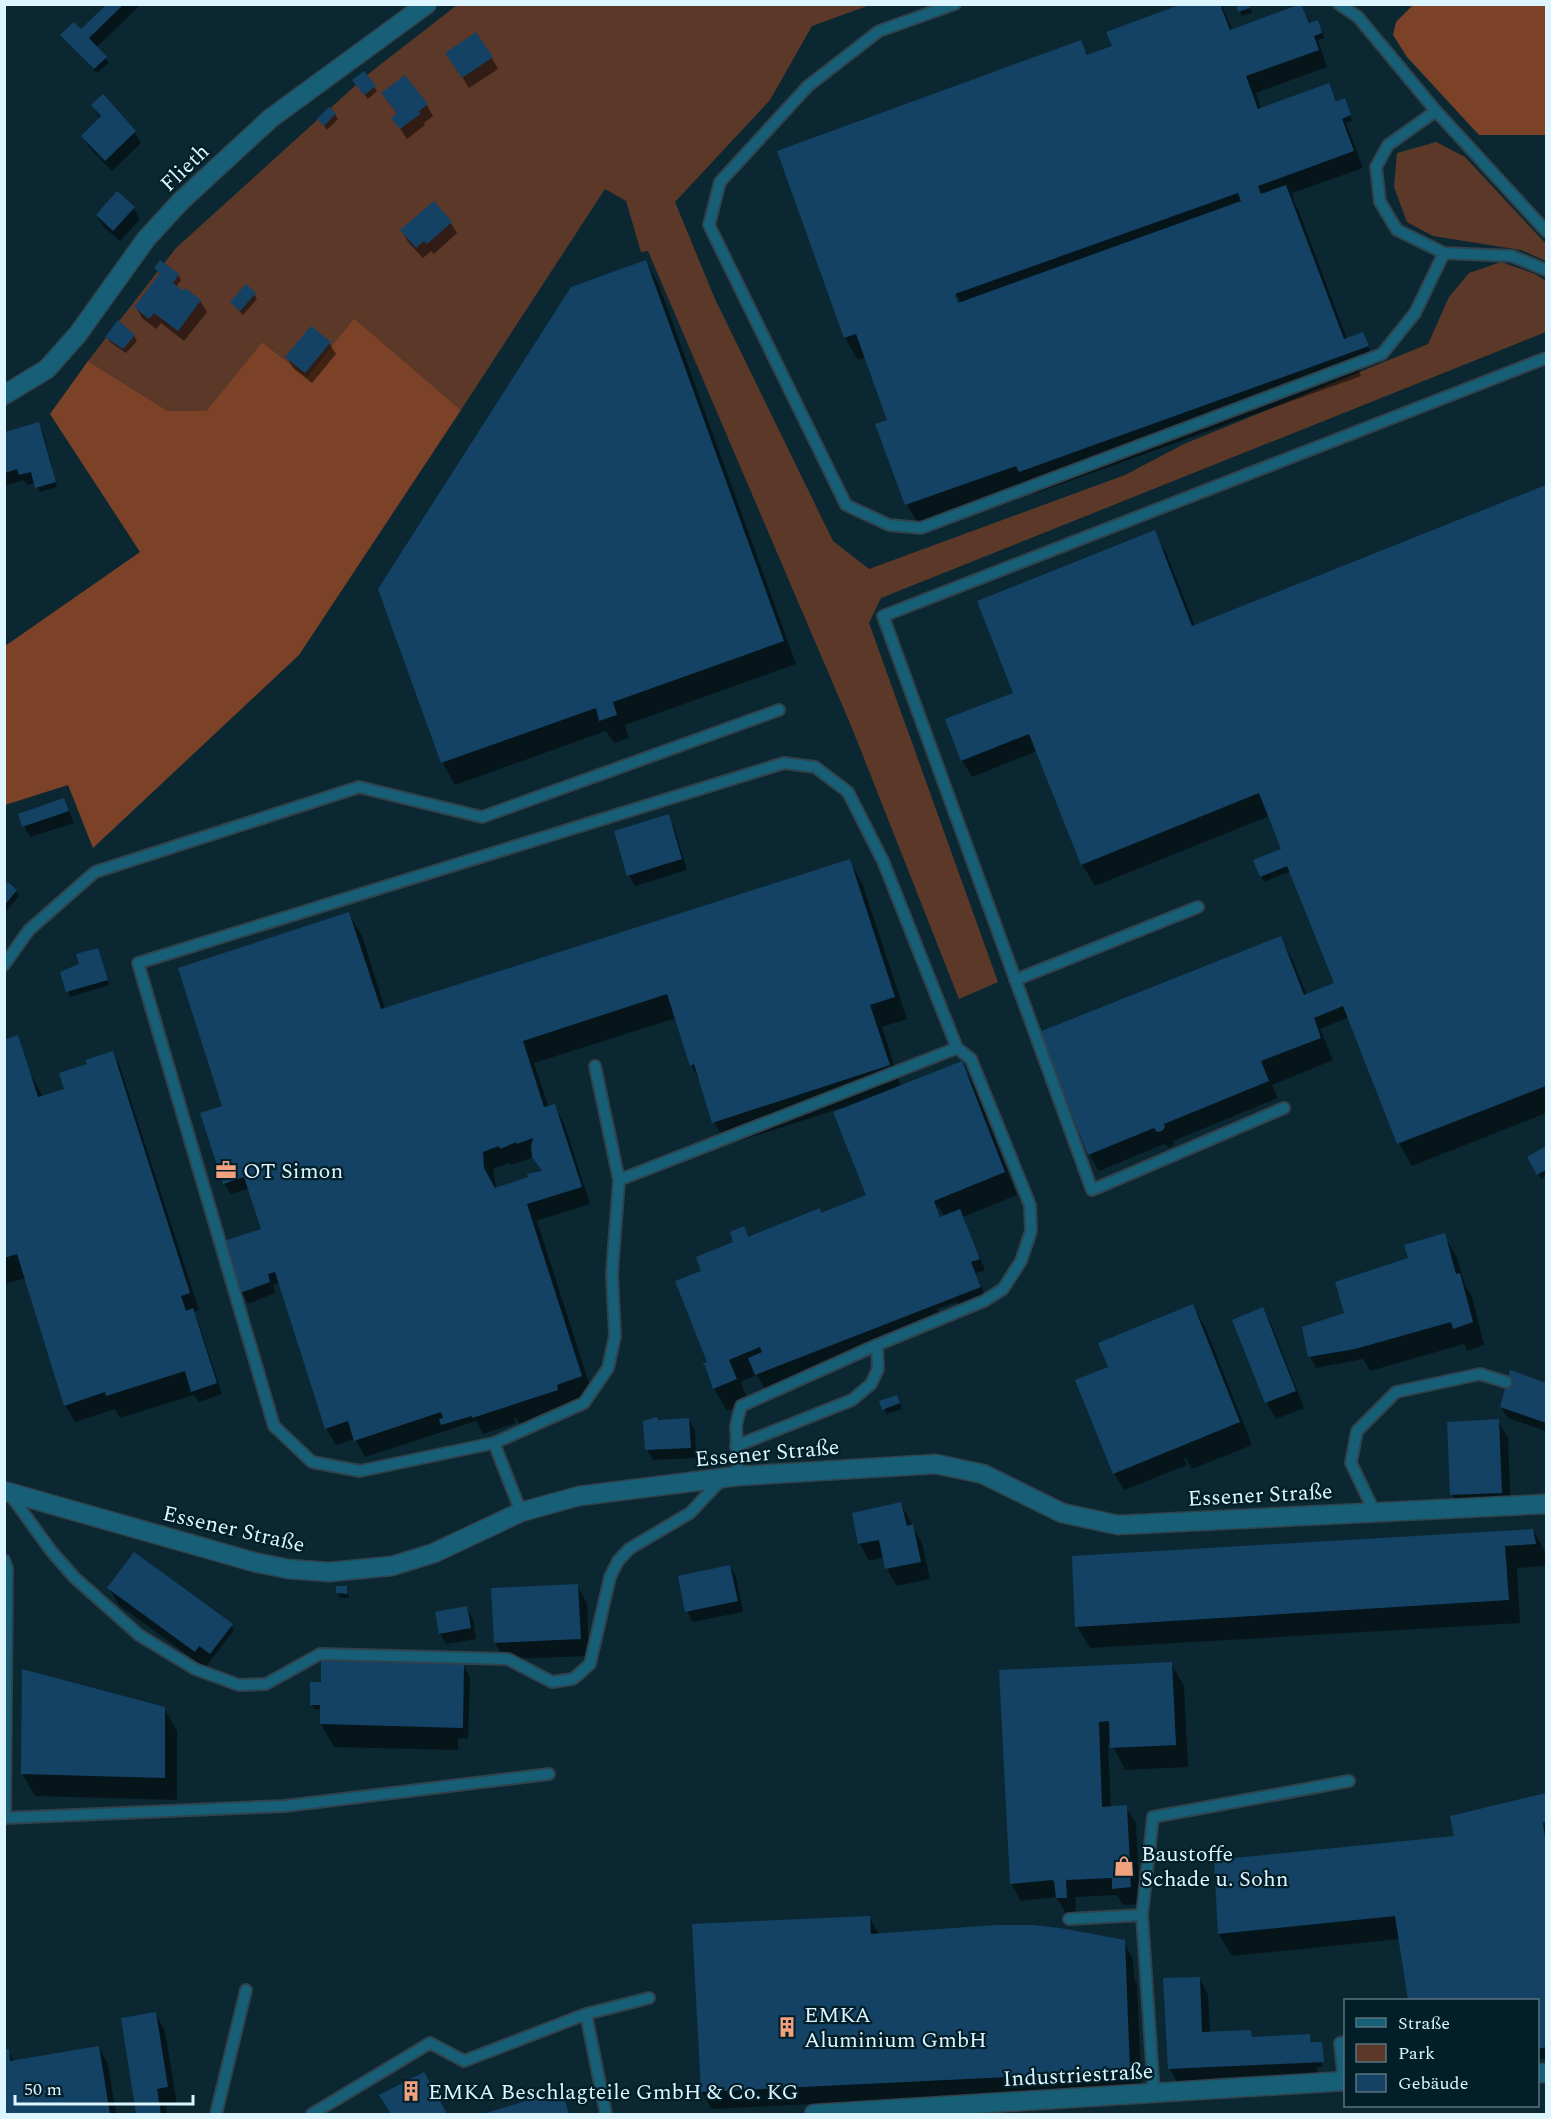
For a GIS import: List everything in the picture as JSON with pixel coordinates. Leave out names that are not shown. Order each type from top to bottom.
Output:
[{"type":"street","name":"Flieth","points":[[4,395],[47,369],[78,334],[146,239],[181,201],[271,118],[427,4]]},
{"type":"street","name":"Essener Straße","points":[[7,1492],[254,1562],[288,1569],[329,1572],[392,1566],[434,1553],[521,1512],[579,1496],[731,1477],[936,1464],[983,1474],[1062,1513],[1118,1525],[1546,1504]]},
{"type":"street","name":"Industriestraße","points":[[814,2115],[1344,2081]]},
{"type":"lane","points":[[955,4],[879,31],[808,86],[720,182],[709,225],[846,505],[889,525],[921,528],[1382,354],[1415,313],[1444,253]]},
{"type":"lane","points":[[1339,4],[1358,16],[1436,111],[1546,231]]},
{"type":"lane","points":[[1436,111],[1388,145],[1376,167],[1380,202],[1397,230],[1444,253],[1512,256],[1546,270]]},
{"type":"lane","points":[[1284,1108],[1092,1190],[883,616],[1546,358]]},
{"type":"lane","points":[[4,965],[29,930],[95,872],[360,787],[482,817],[779,710]]},
{"type":"lane","points":[[7,1492],[52,1552],[75,1578],[140,1635],[195,1669],[239,1685],[266,1684],[320,1654],[508,1659],[552,1682],[573,1679],[590,1664],[610,1577],[618,1562],[629,1549],[690,1513],[731,1477],[736,1446],[736,1425],[741,1406],[877,1345],[984,1301],[1002,1289],[1021,1261],[1031,1231],[1030,1205],[971,1059],[957,1048],[883,861],[848,792],[816,767],[784,763],[138,963],[274,1426],[312,1462],[360,1471],[494,1443],[584,1404],[608,1368],[615,1336],[612,1273],[619,1180],[595,1066]]},
{"type":"lane","points":[[1015,980],[1198,907]]},
{"type":"lane","points":[[619,1180],[957,1048]]},
{"type":"lane","points":[[736,1446],[852,1400],[871,1384],[878,1369],[877,1345]]},
{"type":"lane","points":[[1375,1513],[1351,1463],[1357,1431],[1396,1392],[1480,1374],[1506,1382]]},
{"type":"lane","points":[[494,1443],[521,1512]]},
{"type":"lane","points":[[4,1560],[7,1568],[5,1818],[285,1806],[549,1774]]},
{"type":"lane","points":[[1154,2094],[1142,1915],[1153,1817],[1349,1781]]},
{"type":"lane","points":[[1069,1919],[1142,1915]]},
{"type":"lane","points":[[216,2115],[246,1990]]},
{"type":"lane","points":[[312,2115],[430,2043],[464,2061],[586,2013],[648,1998]]},
{"type":"lane","points":[[586,2013],[606,2115]]},
{"type":"lane","points":[[1344,2042],[1340,2043],[1344,2073]]},
{"type":"green space","points":[[457,5],[870,5],[812,26],[770,100],[675,202],[715,299],[833,541],[869,569],[1125,475],[1184,444],[1428,344],[1449,297],[1469,273],[1501,262],[1535,274],[1546,281],[1546,332],[881,598],[869,623],[998,982],[959,999],[852,728],[648,251],[641,252],[626,201],[605,189],[461,410],[354,318],[307,377],[262,342],[206,411],[168,411],[88,361],[176,248],[367,75]]},
{"type":"green space","points":[[1436,142],[1465,157],[1546,244],[1546,261],[1521,250],[1433,236],[1407,222],[1394,187],[1397,153]]},
{"type":"shaded area","points":[[1414,4],[1546,5],[1546,135],[1479,135],[1407,57],[1393,35],[1396,22]]},
{"type":"shaded area","points":[[354,318],[461,410],[299,655],[93,848],[68,785],[5,805],[5,646],[140,552],[50,414],[88,361],[168,411],[206,411],[262,342],[307,377]]},
{"type":"building","points":[[107,4],[124,4],[89,38],[107,57],[94,69],[60,35],[74,22],[81,29]]},
{"type":"building","points":[[1182,4],[1220,4],[1230,30],[1301,4],[1309,23],[1318,20],[1322,33],[1314,36],[1319,50],[1246,76],[1258,109],[1329,83],[1336,101],[1345,98],[1351,115],[1342,119],[1354,151],[1258,186],[1261,194],[1286,185],[1344,339],[1363,332],[1369,346],[1019,472],[1016,466],[905,505],[875,424],[887,420],[856,334],[844,338],[777,151],[1081,40],[1087,55],[1112,46],[1106,32]],"holes":[[[1238,193],[1241,201],[958,303],[955,294]]]},
{"type":"building","points":[[1236,4],[1249,4],[1250,8],[1238,12]]},
{"type":"building","points":[[476,32],[493,57],[462,78],[445,53]]},
{"type":"building","points":[[364,71],[376,86],[364,95],[352,80]]},
{"type":"building","points":[[405,75],[428,104],[419,111],[420,114],[400,129],[391,118],[397,113],[381,93]]},
{"type":"building","points":[[103,94],[136,131],[105,161],[81,136],[101,116],[91,105]]},
{"type":"building","points":[[329,107],[336,113],[324,126],[317,119]]},
{"type":"building","points":[[117,191],[135,207],[113,231],[96,215]]},
{"type":"building","points":[[434,201],[452,222],[427,244],[424,241],[416,248],[400,230]]},
{"type":"building","points":[[160,260],[179,274],[173,283],[183,291],[185,288],[201,300],[178,331],[154,313],[149,319],[134,307],[160,273],[154,268]]},
{"type":"building","points":[[646,260],[784,641],[613,702],[617,715],[599,721],[596,708],[441,763],[378,589],[571,287]]},
{"type":"building","points":[[246,284],[256,293],[240,311],[230,302]]},
{"type":"building","points":[[118,320],[135,335],[123,349],[105,337]]},
{"type":"building","points":[[311,326],[331,342],[305,373],[285,357]]},
{"type":"building","points":[[39,422],[56,482],[35,488],[31,472],[19,475],[17,469],[5,473],[5,432]]},
{"type":"building","points":[[1546,485],[1546,1086],[1397,1144],[1343,1006],[1314,1018],[1321,1038],[1261,1061],[1269,1081],[1164,1124],[1162,1131],[1157,1132],[1154,1128],[1088,1155],[1039,1032],[1281,936],[1304,995],[1334,983],[1287,866],[1260,877],[1253,860],[1281,849],[1259,793],[1081,865],[1029,734],[961,761],[945,719],[1013,693],[977,601],[1155,530],[1192,626]]},
{"type":"building","points":[[64,798],[69,811],[22,827],[18,814]]},
{"type":"building","points":[[669,814],[682,859],[627,876],[614,831]]},
{"type":"building","points":[[850,859],[895,997],[870,1005],[890,1065],[712,1123],[694,1064],[690,1066],[667,994],[523,1041],[544,1107],[555,1104],[582,1187],[527,1204],[582,1376],[557,1385],[558,1390],[472,1418],[472,1416],[441,1425],[439,1419],[443,1418],[441,1412],[354,1441],[348,1421],[325,1429],[275,1272],[268,1274],[270,1282],[240,1293],[224,1241],[261,1229],[244,1177],[223,1184],[200,1113],[222,1106],[178,968],[349,912],[381,1009]],"holes":[[[533,1138],[532,1157],[542,1171],[527,1174],[528,1177],[495,1188],[484,1168],[483,1152]]]},
{"type":"building","points":[[8,882],[17,890],[4,906],[4,887]]},
{"type":"building","points":[[98,948],[108,980],[66,992],[60,972],[79,964],[76,954]]},
{"type":"building","points":[[18,1035],[38,1097],[64,1089],[59,1073],[87,1064],[85,1060],[113,1051],[190,1293],[181,1296],[186,1311],[193,1308],[217,1383],[191,1392],[185,1371],[106,1396],[105,1392],[64,1406],[17,1254],[4,1258],[4,1040]]},
{"type":"building","points":[[962,1061],[1005,1172],[934,1201],[940,1217],[960,1209],[980,1259],[971,1262],[981,1287],[755,1375],[748,1358],[762,1352],[760,1347],[729,1360],[737,1379],[713,1389],[705,1365],[702,1364],[707,1362],[675,1281],[701,1271],[696,1257],[733,1242],[730,1232],[744,1226],[749,1238],[820,1208],[821,1213],[866,1195],[833,1112]]},
{"type":"building","points":[[1546,1146],[1546,1170],[1537,1175],[1527,1157]]},
{"type":"building","points":[[1445,1233],[1456,1274],[1460,1273],[1473,1322],[1453,1329],[1451,1322],[1355,1349],[1308,1357],[1302,1327],[1344,1313],[1335,1282],[1408,1258],[1404,1245]]},
{"type":"building","points":[[1193,1304],[1240,1422],[1113,1474],[1075,1380],[1108,1367],[1098,1343]]},
{"type":"building","points":[[1263,1307],[1296,1391],[1265,1403],[1232,1320]]},
{"type":"building","points":[[1510,1370],[1546,1383],[1546,1423],[1500,1407]]},
{"type":"building","points":[[897,1395],[900,1403],[882,1410],[879,1401]]},
{"type":"building","points":[[657,1417],[658,1420],[689,1418],[691,1448],[645,1450],[643,1421]]},
{"type":"building","points":[[1499,1419],[1502,1493],[1450,1495],[1447,1422]]},
{"type":"building","points":[[901,1502],[907,1526],[913,1524],[921,1562],[885,1569],[879,1540],[858,1544],[852,1513]]},
{"type":"building","points":[[1533,1529],[1536,1544],[1505,1546],[1509,1600],[1075,1627],[1072,1556]]},
{"type":"building","points":[[134,1552],[233,1624],[210,1654],[199,1646],[195,1652],[107,1588]]},
{"type":"building","points":[[730,1565],[738,1601],[685,1612],[678,1576]]},
{"type":"building","points":[[578,1584],[581,1639],[494,1643],[491,1588]]},
{"type":"building","points":[[336,1586],[347,1586],[347,1594],[336,1593]]},
{"type":"building","points":[[467,1606],[471,1628],[439,1634],[435,1612]]},
{"type":"building","points":[[321,1661],[464,1664],[463,1728],[320,1724],[320,1705],[310,1705],[310,1682],[321,1682]]},
{"type":"building","points":[[1172,1662],[1176,1745],[1110,1748],[1109,1721],[1099,1722],[1102,1807],[1127,1805],[1131,1887],[1112,1889],[1112,1878],[1066,1880],[1067,1898],[1056,1898],[1052,1880],[1010,1884],[999,1670]]},
{"type":"building","points":[[22,1669],[165,1707],[165,1778],[21,1774]]},
{"type":"building","points":[[1546,1793],[1546,1822],[1543,1823],[1546,1844],[1546,2047],[1539,2049],[1539,1999],[1408,1999],[1395,1916],[1218,1934],[1214,1860],[1454,1836],[1450,1816]]},
{"type":"building","points":[[870,1916],[871,1934],[996,1925],[1032,1925],[1125,1940],[1130,2071],[701,2092],[692,1924]]},
{"type":"building","points":[[1200,1977],[1202,2032],[1251,2030],[1252,2037],[1310,2034],[1311,2042],[1322,2042],[1324,2062],[1168,2069],[1163,1978]]},
{"type":"building","points":[[156,2012],[168,2087],[157,2089],[161,2114],[136,2114],[121,2018]]},
{"type":"building","points":[[99,2046],[110,2114],[4,2114],[4,2050],[9,2049],[10,2061]]},
{"type":"building","name":"EMKA Beschlagteile GmbH & Co. KG","points":[[424,2072],[447,2114],[391,2114],[379,2095]]},
{"type":"building","name":"EMKA Beschlagteile GmbH & Co. KG","points":[[562,2090],[569,2114],[483,2114]]},
{"type":"place","name":"OT Simon","points":[[226,1170]]},
{"type":"place","name":"Baustoffe Schade u. Sohn","points":[[1124,1866]]},
{"type":"place","name":"EMKA Aluminium GmbH","points":[[787,2027]]},
{"type":"place","name":"EMKA Beschlagteile GmbH & Co. KG","points":[[411,2091]]}]
